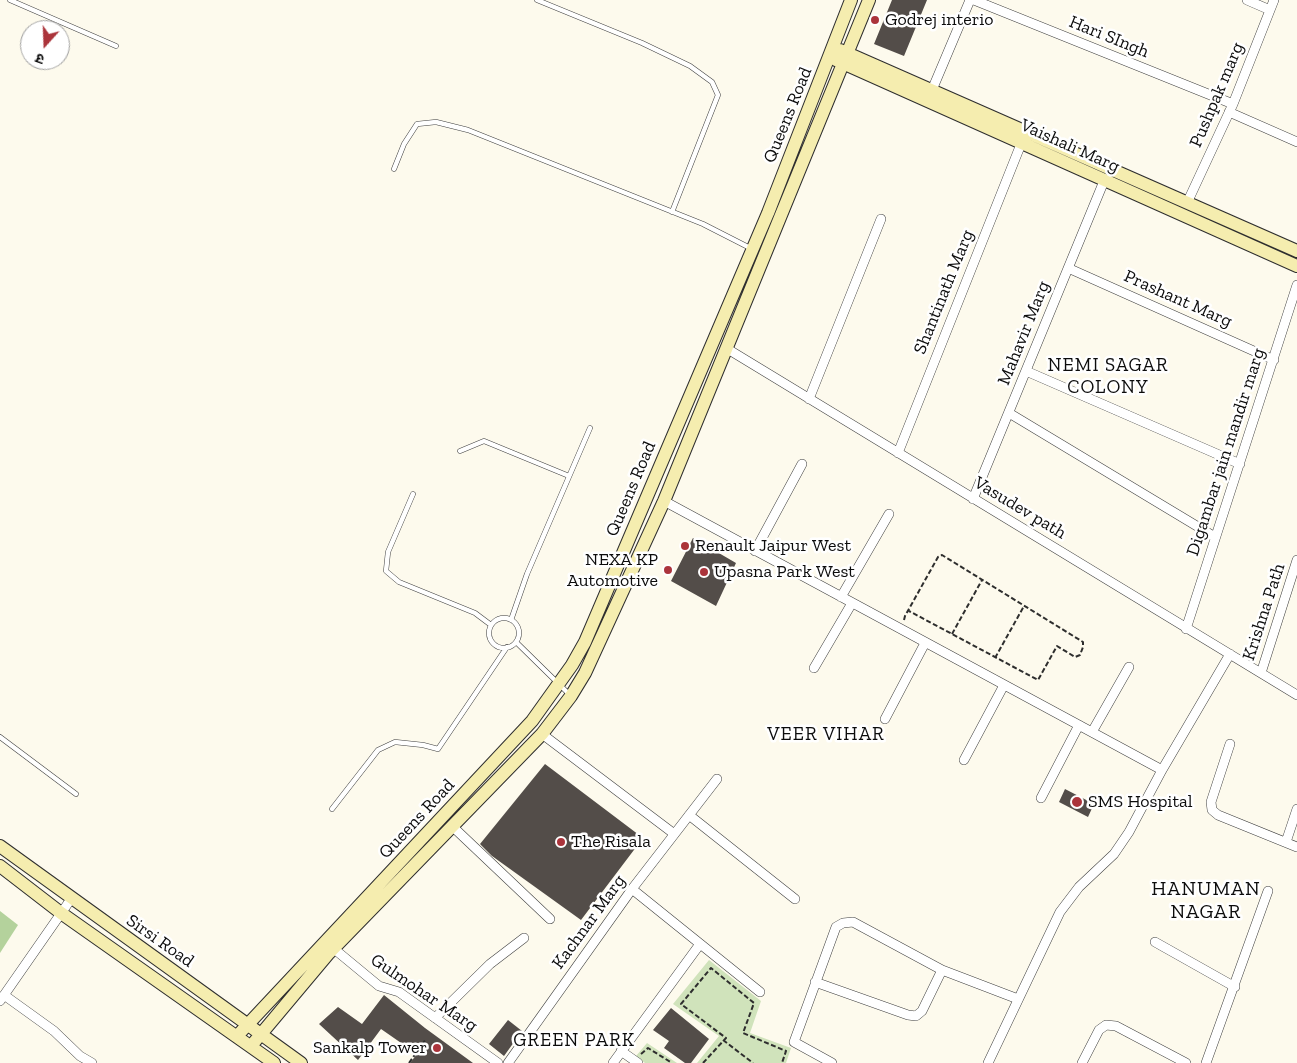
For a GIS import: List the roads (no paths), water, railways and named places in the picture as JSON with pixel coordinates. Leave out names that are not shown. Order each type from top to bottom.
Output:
[{"type":"street","name":"Queens Road","points":[[238,1036],[248,1023],[457,803],[532,721],[561,684],[585,642],[752,249],[832,52],[851,0]]},
{"type":"street","name":"Queens Road","points":[[251,1046],[334,948],[542,734],[571,696],[598,649],[664,501],[869,0]]},
{"type":"street","points":[[932,90],[972,0]]},
{"type":"street","name":"Hari SIngh","points":[[972,0],[1231,108],[1297,142]]},
{"type":"street","points":[[1247,0],[1270,10]]},
{"type":"street","name":"Pushpak marg","points":[[1185,209],[1231,108],[1274,0]]},
{"type":"street","name":"Vaishali Marg","points":[[832,52],[932,90],[1185,209],[1297,266]]},
{"type":"street","name":"Vaishali Marg","points":[[846,58],[1021,144],[1104,181],[1297,251]]},
{"type":"street","name":"Shantinath Marg","points":[[898,453],[1021,144]]},
{"type":"street","name":"Mahavir Marg","points":[[973,498],[1104,181]]},
{"type":"street","points":[[809,399],[881,219]]},
{"type":"street","name":"Prashant Marg","points":[[1068,268],[1274,360]]},
{"type":"street","name":"Digambar jain mandir marg","points":[[1186,629],[1297,285]]},
{"type":"street","name":"Vasudev path","points":[[726,348],[1297,695]]},
{"type":"street","points":[[1026,371],[1240,464]]},
{"type":"street","points":[[1009,412],[1215,537]]},
{"type":"street","points":[[755,550],[802,464]]},
{"type":"street","points":[[664,501],[1162,770]]},
{"type":"street","points":[[841,597],[889,514]]},
{"type":"street","name":"Krishna Path","points":[[1261,674],[1297,560]]},
{"type":"street","points":[[814,668],[852,603]]},
{"type":"street","points":[[885,719],[925,643]]},
{"type":"street","points":[[988,1063],[1060,912],[1079,887],[1114,854],[1129,832],[1162,770],[1230,654]]},
{"type":"street","points":[[1092,732],[1128,667]]},
{"type":"street","points":[[964,760],[1004,685]]},
{"type":"street","points":[[1041,798],[1079,725]]},
{"type":"street","points":[[542,734],[673,834]]},
{"type":"street","points":[[1230,744],[1211,802],[1212,810],[1218,815],[1297,847]]},
{"type":"street","name":"Kachnar Marg","points":[[508,1063],[632,889],[717,779]]},
{"type":"street","points":[[1286,842],[1297,809]]},
{"type":"street","points":[[689,814],[795,899]]},
{"type":"street","points":[[452,826],[550,919]]},
{"type":"street","name":"Sirsi Road","points":[[0,846],[71,899],[248,1023],[299,1062]]},
{"type":"street","name":"Sirsi Road","points":[[0,866],[61,913],[274,1063]]},
{"type":"street","points":[[632,889],[760,992]]},
{"type":"street","points":[[1206,1063],[1235,987],[1268,891]]},
{"type":"street","points":[[71,899],[2,998],[54,1031],[78,1059],[92,1063]]},
{"type":"street","points":[[832,1063],[794,1042],[836,927],[843,923],[853,922],[942,970],[1018,999]]},
{"type":"street","points":[[435,1018],[490,964],[524,938]]},
{"type":"street","points":[[1155,942],[1235,987]]},
{"type":"street","points":[[613,1063],[700,944]]},
{"type":"street","name":"Gulmohar Marg","points":[[334,948],[380,986],[398,992],[498,1063]]},
{"type":"street","points":[[815,982],[908,1015],[916,1016],[922,1011],[942,970]]},
{"type":"street","points":[[1082,1063],[1099,1030],[1106,1025],[1116,1026],[1186,1063]]},
{"type":"street","points":[[621,1051],[642,1061]]},
{"type":"lane","points":[[10,0],[116,46]]},
{"type":"lane","points":[[537,0],[642,43],[690,66],[712,82],[718,95],[672,212]]},
{"type":"lane","points":[[394,169],[404,144],[417,124],[436,122],[468,130],[703,224],[764,255]]},
{"type":"lane","points":[[511,620],[527,574],[590,428]]},
{"type":"lane","points":[[460,451],[484,441],[569,476]]},
{"type":"lane","points":[[413,494],[388,552],[386,571],[400,582],[475,613],[491,625]]},
{"type":"lane","points":[[507,647],[498,646],[490,639],[491,625],[498,619],[511,620],[518,627],[516,642]]},
{"type":"lane","points":[[516,642],[561,684],[571,696]]},
{"type":"lane","points":[[332,809],[378,750],[395,742],[423,745],[438,750],[507,647],[516,642]]},
{"type":"lane","points":[[0,737],[76,794]]},
{"type":"place","name":"Godrej interio","points":[[875,20]]},
{"type":"place","name":"Renault Jaipur West","points":[[685,546]]},
{"type":"place","name":"NEXA KP Automotive","points":[[668,570]]},
{"type":"place","name":"Upasna Park West","points":[[704,572]]},
{"type":"place","name":"SMS Hospital","points":[[1077,802]]},
{"type":"place","name":"The Risala","points":[[561,842]]},
{"type":"place","name":"Sankalp Tower","points":[[437,1048]]},
{"type":"district","name":"NEMI SAGAR COLONY","points":[[1108,377]]},
{"type":"district","name":"VEER VIHAR","points":[[826,735]]},
{"type":"district","name":"HANUMAN NAGAR","points":[[1206,900]]},
{"type":"district","name":"GREEN PARK","points":[[574,1041]]}]
